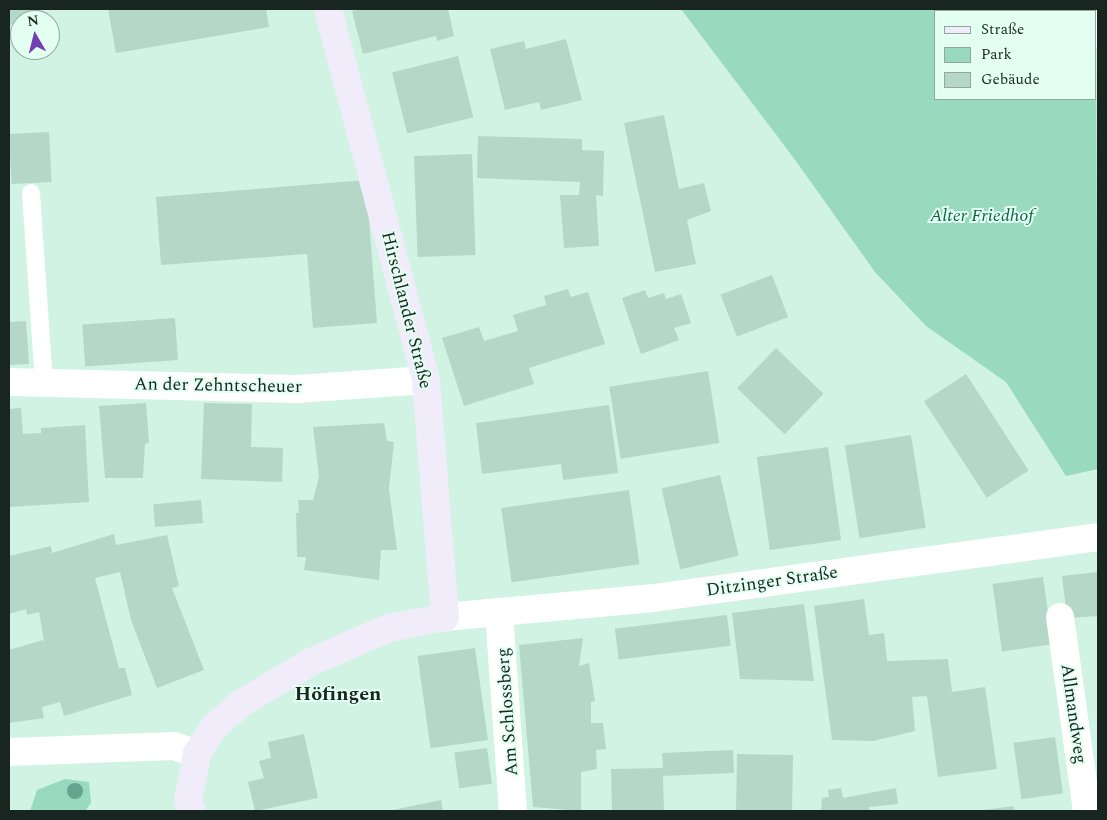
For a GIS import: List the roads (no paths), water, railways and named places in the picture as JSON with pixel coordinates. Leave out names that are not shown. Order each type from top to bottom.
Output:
[{"type":"main road","name":"Hirschlander Straße","points":[[328,9],[426,380],[445,617]]},
{"type":"main road","points":[[192,811],[188,801],[197,754],[214,728],[243,702],[313,661],[389,628],[445,617]]},
{"type":"street","points":[[1097,22],[1098,34]]},
{"type":"street","name":"An der Zehntscheuer","points":[[9,382],[297,390],[426,380]]},
{"type":"street","name":"Ditzinger Straße","points":[[445,617],[654,598],[1098,536]]},
{"type":"street","name":"Am Schlossberg","points":[[499,612],[513,811]]},
{"type":"street","name":"Allmandweg","points":[[1060,617],[1087,811]]},
{"type":"street","points":[[9,752],[174,746],[197,754]]},
{"type":"lane","points":[[31,193],[44,382]]},
{"type":"district","name":"Höfingen","points":[[338,694]]},
{"type":"park label","name":"Alter Friedhof","points":[[982,216]]}]
